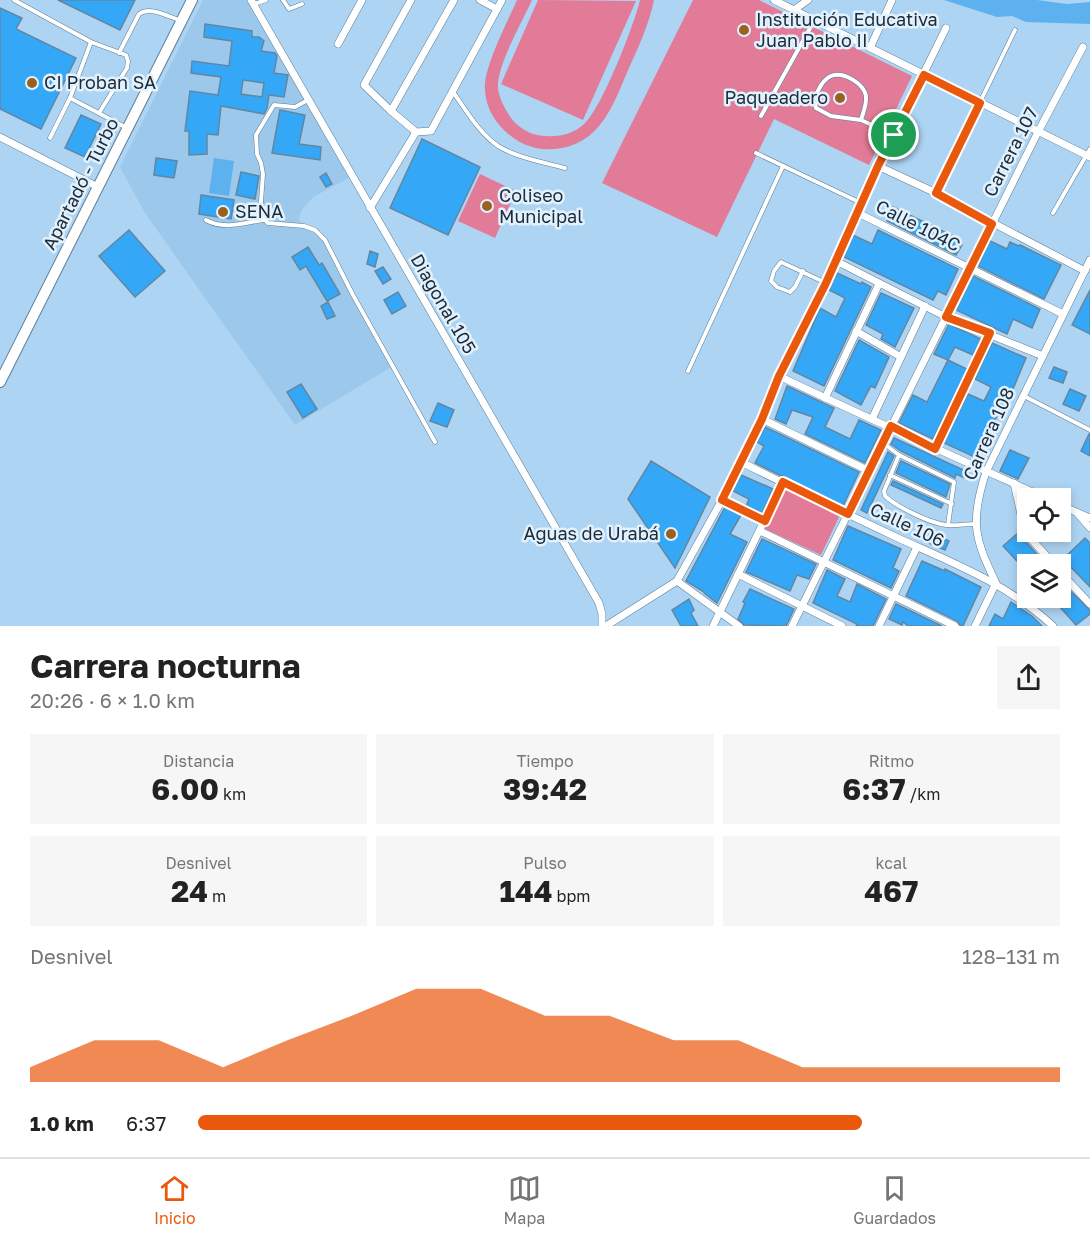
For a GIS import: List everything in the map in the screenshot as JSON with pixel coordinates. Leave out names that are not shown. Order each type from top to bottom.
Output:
[{"type":"main road","name":"Apartadó - Turbo","points":[[0,382],[192,0]]},
{"type":"street","points":[[338,44],[362,0]]},
{"type":"street","points":[[411,0],[364,85],[416,132],[431,131],[502,0]]},
{"type":"street","points":[[391,111],[454,0]]},
{"type":"street","points":[[480,0],[497,9]]},
{"type":"street","points":[[774,0],[1038,132],[1089,154]]},
{"type":"street","points":[[794,10],[808,0]]},
{"type":"street","points":[[870,48],[892,0]]},
{"type":"street","name":"Diagonal 105","points":[[252,2],[599,603],[604,626]]},
{"type":"street","points":[[604,626],[677,580],[722,500],[762,419],[779,376],[826,283],[856,212],[946,28]]},
{"type":"street","name":"Carrera 107","points":[[792,626],[969,269],[1083,47]]},
{"type":"street","points":[[370,208],[416,132]]},
{"type":"street","points":[[0,137],[98,187]]},
{"type":"street","points":[[878,166],[936,193],[1084,271]]},
{"type":"street","name":"Calle 104C","points":[[856,212],[1063,314]]},
{"type":"street","name":"Carrera 108","points":[[996,584],[981,553],[975,524],[978,497],[986,472],[1090,260]]},
{"type":"street","points":[[836,261],[946,317],[1043,356]]},
{"type":"street","points":[[825,398],[879,284]]},
{"type":"street","points":[[872,419],[925,306]]},
{"type":"street","points":[[856,331],[901,357]]},
{"type":"street","points":[[935,449],[990,333]]},
{"type":"street","points":[[779,376],[1025,488]]},
{"type":"street","points":[[762,419],[869,471]]},
{"type":"street","name":"Calle 106","points":[[741,462],[996,584],[1024,602],[1053,626]]},
{"type":"street","points":[[713,626],[783,482]]},
{"type":"street","points":[[1014,483],[1024,528],[1028,536],[1045,554]]},
{"type":"street","points":[[722,500],[765,521]]},
{"type":"street","points":[[1071,509],[1090,518]]},
{"type":"street","points":[[1076,511],[1090,528]]},
{"type":"street","points":[[760,531],[955,626]]},
{"type":"street","points":[[879,626],[917,547]]},
{"type":"street","points":[[738,574],[842,626]]},
{"type":"street","points":[[677,580],[739,626]]},
{"type":"street","points":[[975,626],[996,584]]},
{"type":"street","points":[[1071,584],[1090,604]]},
{"type":"lane","points":[[14,0],[22,2],[91,42],[126,55],[127,68],[99,114]]},
{"type":"lane","points":[[252,2],[266,0]]},
{"type":"lane","points":[[283,0],[290,9],[302,4]]},
{"type":"lane","points":[[120,53],[139,14],[143,11],[153,11],[182,20]]},
{"type":"lane","points":[[761,116],[814,20]]},
{"type":"lane","points":[[936,193],[1015,30]]},
{"type":"lane","points":[[50,138],[70,98],[91,42]]},
{"type":"lane","points":[[861,120],[866,102],[863,88],[851,78],[837,75],[823,82],[814,99],[816,108],[831,116],[861,120],[894,135]]},
{"type":"lane","points":[[452,91],[480,130],[498,146],[523,157],[565,168]]},
{"type":"lane","points":[[70,98],[128,129]]},
{"type":"lane","points":[[308,100],[295,107],[274,105],[257,130],[255,147],[262,167],[260,215],[270,224],[304,226],[315,230],[325,240],[435,442]]},
{"type":"lane","points":[[756,153],[861,203]]},
{"type":"lane","points":[[1053,213],[1089,154]]},
{"type":"lane","points":[[688,371],[783,166]]},
{"type":"lane","points":[[206,220],[226,225],[263,220]]},
{"type":"lane","points":[[803,271],[795,287],[789,291],[777,287],[771,281],[774,271],[781,262],[803,271],[826,283]]},
{"type":"lane","points":[[1023,396],[1090,430]]},
{"type":"lane","points":[[883,443],[898,455],[952,479],[954,482],[948,525]]},
{"type":"lane","points":[[898,455],[884,491],[885,496],[898,505],[938,524],[975,524]]},
{"type":"lane","points":[[890,475],[952,504]]},
{"type":"shaded area","name":"SENA","points":[[203,0],[248,0],[349,178],[313,197],[301,211],[299,219],[302,224],[323,237],[393,366],[295,425],[145,213],[120,167]]},
{"type":"shaded area","points":[[517,0],[532,0],[505,57],[498,80],[498,89],[501,101],[513,121],[533,134],[550,136],[574,131],[591,116],[616,65],[632,27],[640,0],[654,0],[643,35],[612,106],[597,128],[576,144],[562,148],[540,149],[523,144],[511,137],[500,126],[488,106],[485,81],[488,70]]},
{"type":"shaded area","points":[[538,0],[636,1],[583,120],[501,84]]},
{"type":"shaded area","points":[[693,0],[759,0],[912,76],[869,165],[774,119],[717,237],[602,183]]},
{"type":"shaded area","name":"Coliseo Municipal","points":[[480,174],[516,191],[495,238],[458,221]]},
{"type":"shaded area","points":[[784,488],[840,515],[821,555],[765,529]]},
{"type":"water","points":[[944,0],[1037,0],[1067,4],[1090,2],[1090,24],[1026,22],[1012,16],[997,17]]},
{"type":"water","points":[[214,158],[234,161],[229,196],[209,193]]},
{"type":"building","name":"CI Proban SA","points":[[58,0],[135,0],[120,30]]},
{"type":"building","name":"CI Proban SA","points":[[0,8],[22,18],[16,29],[76,58],[41,129],[0,109]]},
{"type":"building","points":[[205,24],[252,31],[252,37],[259,37],[264,41],[261,51],[275,53],[277,56],[274,73],[288,75],[284,97],[269,95],[264,114],[221,106],[218,135],[207,134],[207,154],[189,155],[189,131],[185,131],[190,91],[218,95],[221,77],[191,73],[192,61],[229,66],[232,41],[204,37]],"holes":[[[243,80],[264,83],[262,97],[241,94]]]},
{"type":"building","points":[[280,110],[305,115],[299,144],[321,147],[320,160],[272,153]]},
{"type":"building","points":[[81,115],[101,124],[85,157],[65,148]]},
{"type":"building","points":[[422,139],[480,167],[448,235],[390,208]]},
{"type":"building","points":[[156,158],[177,161],[174,178],[154,175]]},
{"type":"building","points":[[241,172],[259,176],[255,199],[236,195]]},
{"type":"building","points":[[326,173],[332,184],[326,187],[320,177]]},
{"type":"building","points":[[201,195],[234,200],[231,219],[199,214]]},
{"type":"building","points":[[893,207],[953,236],[951,239],[962,245],[956,255],[887,221]]},
{"type":"building","points":[[129,230],[165,271],[135,297],[99,256]]},
{"type":"building","points":[[878,230],[958,269],[946,295],[938,291],[933,300],[844,257],[853,235],[872,244]]},
{"type":"building","points":[[990,241],[1007,249],[1010,242],[1020,245],[1061,265],[1044,299],[978,266]]},
{"type":"building","points":[[308,247],[319,265],[322,263],[340,294],[327,301],[306,266],[300,270],[292,257]]},
{"type":"building","points":[[370,251],[378,254],[375,267],[367,264]]},
{"type":"building","points":[[383,267],[391,279],[383,284],[375,271]]},
{"type":"building","points":[[837,273],[871,287],[824,386],[793,371],[820,308],[836,317],[845,298],[829,290]]},
{"type":"building","points":[[973,276],[1040,309],[1032,328],[1013,319],[1007,334],[956,310]]},
{"type":"building","points":[[1090,290],[1090,334],[1072,325]]},
{"type":"building","points":[[398,292],[406,306],[392,314],[384,300]]},
{"type":"building","points":[[881,293],[914,308],[895,347],[881,339],[883,334],[866,325]]},
{"type":"building","points":[[328,302],[335,316],[327,319],[321,306]]},
{"type":"building","points":[[949,324],[981,339],[973,355],[955,347],[948,360],[934,354]]},
{"type":"building","points":[[859,340],[889,357],[875,388],[871,386],[861,405],[835,391]]},
{"type":"building","points":[[992,343],[1026,358],[1010,396],[1007,395],[977,458],[944,443],[968,394],[984,401],[991,387],[975,379]]},
{"type":"building","points":[[948,360],[967,369],[933,439],[899,423],[913,395],[927,402]]},
{"type":"building","points":[[1054,367],[1067,372],[1063,383],[1049,378]]},
{"type":"building","points":[[301,384],[317,409],[303,418],[287,392]]},
{"type":"building","points":[[787,386],[834,408],[825,427],[850,439],[859,420],[881,430],[865,463],[805,434],[813,417],[792,410],[786,424],[775,419]]},
{"type":"building","points":[[1070,389],[1086,396],[1079,411],[1063,404]]},
{"type":"building","points":[[438,403],[454,410],[447,427],[430,421]]},
{"type":"building","points":[[765,427],[859,472],[843,506],[755,463],[764,446],[757,442]]},
{"type":"building","points":[[1090,434],[1090,456],[1081,451]]},
{"type":"building","points":[[894,438],[968,472],[965,478],[956,474],[955,478],[901,451],[891,444]]},
{"type":"building","points":[[1010,450],[1029,458],[1018,479],[1000,471]]},
{"type":"building","points":[[888,452],[894,456],[867,513],[861,510]]},
{"type":"building","name":"Aguas de Urabá","points":[[651,461],[710,497],[675,568],[628,499]]},
{"type":"building","points":[[901,461],[950,484],[946,497],[896,473]]},
{"type":"building","points":[[741,475],[773,489],[762,513],[746,506],[749,499],[733,491]]},
{"type":"building","points":[[893,481],[943,504],[941,508],[891,485]]},
{"type":"building","points":[[725,507],[741,515],[730,534],[747,542],[717,603],[686,581]]},
{"type":"building","points":[[848,526],[901,549],[893,568],[899,571],[891,588],[833,560]]},
{"type":"building","points":[[926,531],[949,541],[945,550],[922,540]]},
{"type":"building","points":[[1017,534],[1017,542],[1026,542],[1037,554],[1017,554],[1017,561],[1003,546]]},
{"type":"building","points":[[1085,538],[1090,543],[1090,587],[1071,567],[1071,554],[1068,554]]},
{"type":"building","points":[[762,539],[816,564],[809,579],[797,575],[790,591],[746,572]]},
{"type":"building","points":[[922,561],[945,571],[945,569],[981,587],[963,626],[906,596]]},
{"type":"building","points":[[827,570],[845,579],[837,596],[850,602],[857,584],[886,599],[873,626],[856,626],[857,624],[813,603]]},
{"type":"building","points":[[750,589],[794,609],[786,626],[744,625],[738,619]]},
{"type":"building","points":[[1071,592],[1090,610],[1090,614],[1076,625],[1061,608],[1071,608]]},
{"type":"building","points":[[689,599],[694,610],[691,613],[698,626],[681,626],[672,610]]},
{"type":"building","points":[[1011,602],[1042,626],[989,626],[995,614],[1003,619]]},
{"type":"building","points":[[896,604],[942,626],[908,626],[903,622],[902,625],[889,619]]},
{"type":"place","name":"Institución Educativa Juan Pablo II","points":[[744,30]]},
{"type":"place","name":"CI Proban SA","points":[[32,83]]},
{"type":"place","name":"Paqueadero","points":[[840,98]]},
{"type":"place","name":"Coliseo Municipal","points":[[487,206]]},
{"type":"place","name":"SENA","points":[[223,212]]},
{"type":"place","name":"Aguas de Urabá","points":[[671,534]]},
{"type":"route","points":[[924,75],[980,103],[936,193],[992,224],[946,317],[990,333],[935,449],[891,426],[848,514],[783,482],[765,521],[722,500],[894,135],[924,75]]}]
